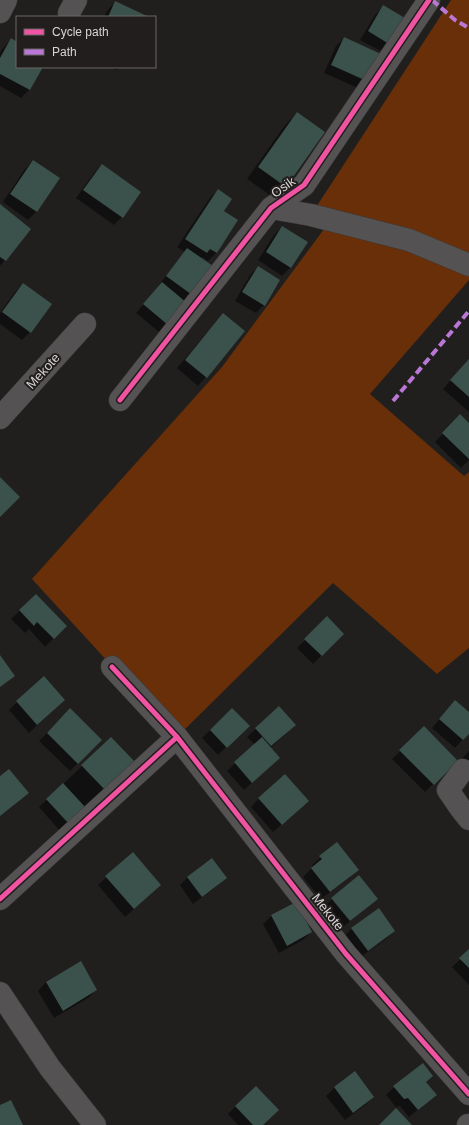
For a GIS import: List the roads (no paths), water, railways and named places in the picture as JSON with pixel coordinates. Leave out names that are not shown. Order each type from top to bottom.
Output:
[{"type":"street","points":[[0,12],[6,0]]},
{"type":"street","name":"Osik","points":[[120,400],[271,208],[304,186],[429,0]]},
{"type":"street","points":[[271,208],[311,216],[409,240],[469,265]]},
{"type":"street","name":"Mekote","points":[[0,418],[85,324]]},
{"type":"street","name":"Mekote","points":[[112,667],[177,736],[346,954],[469,1094]]},
{"type":"street","points":[[0,899],[177,736]]},
{"type":"street","points":[[464,770],[448,790],[469,819]]},
{"type":"street","points":[[0,993],[50,1068],[95,1125]]}]
